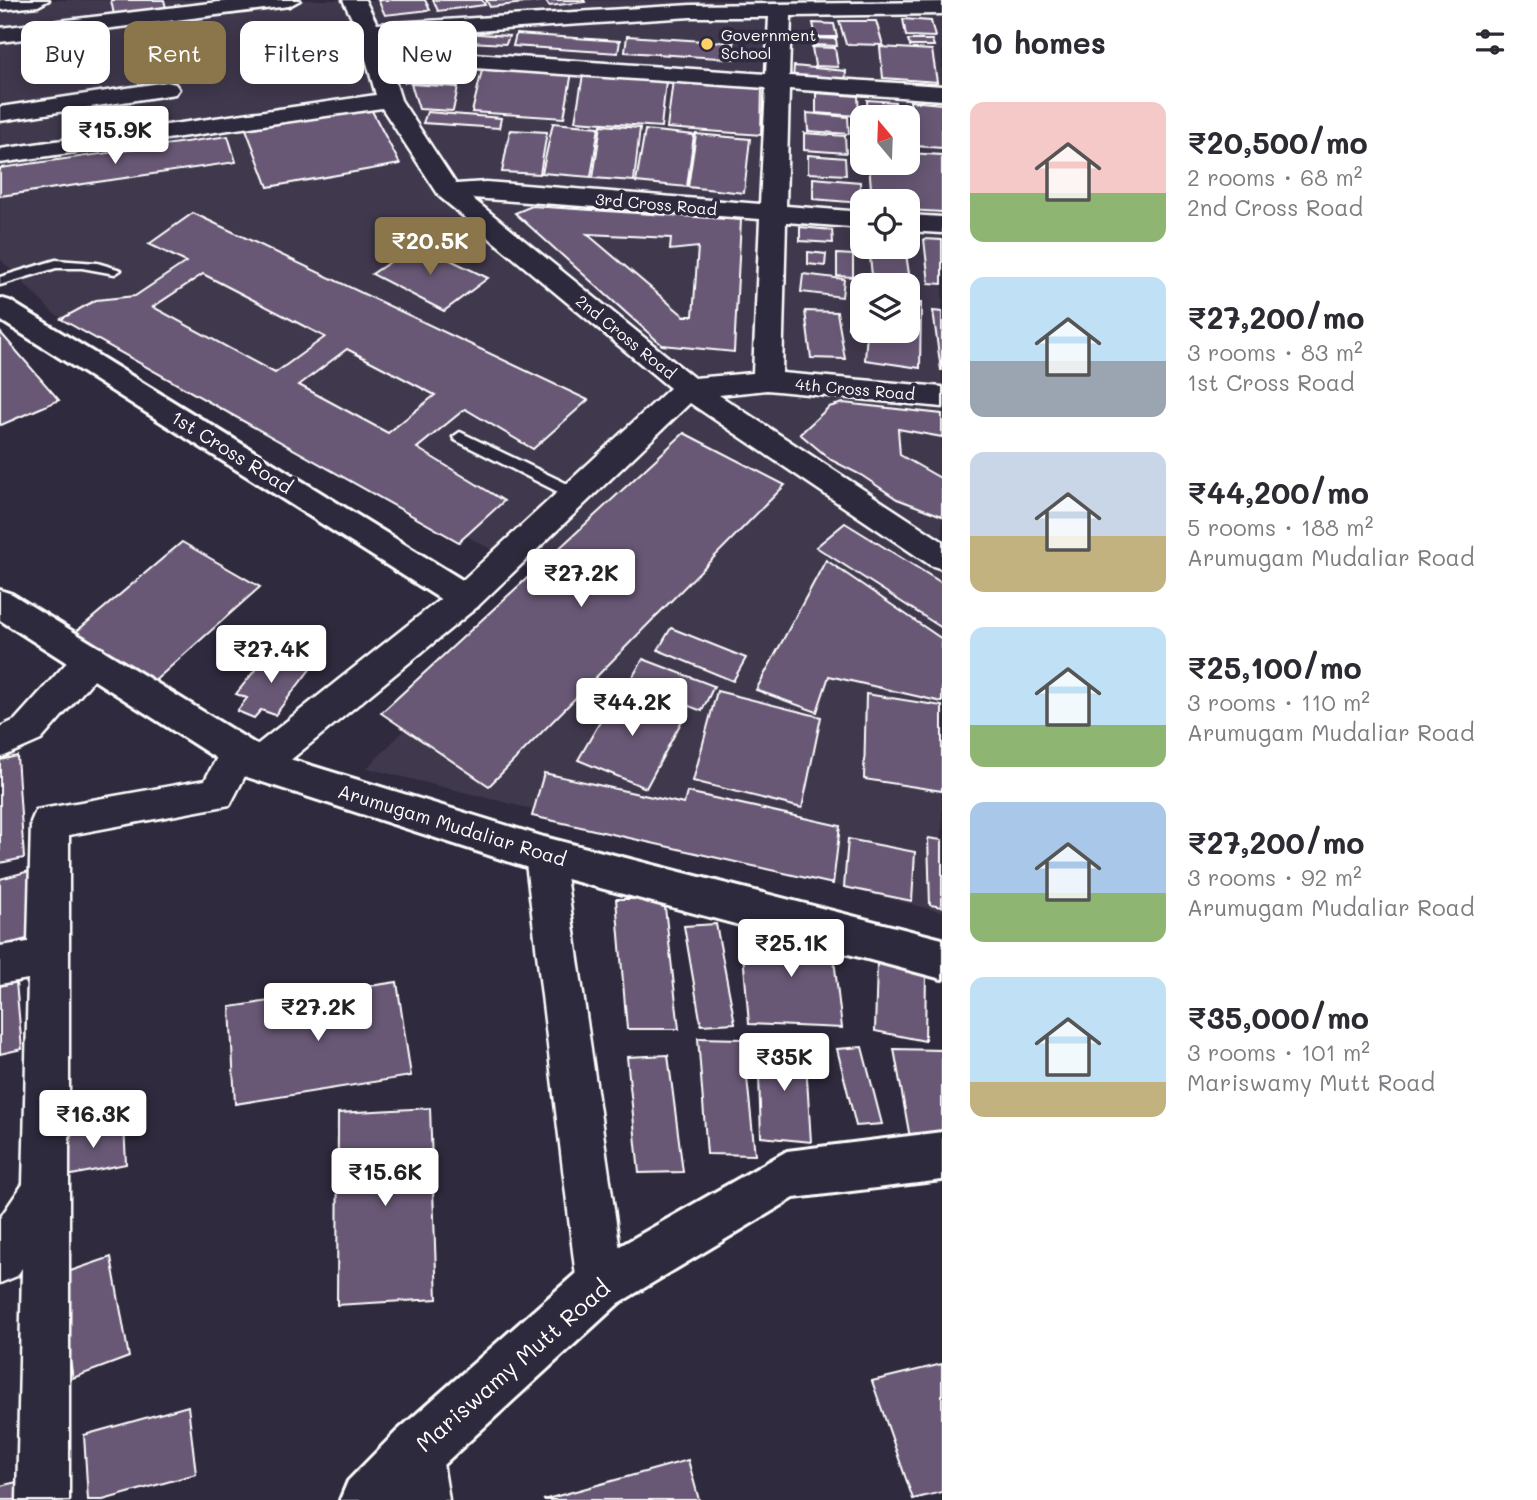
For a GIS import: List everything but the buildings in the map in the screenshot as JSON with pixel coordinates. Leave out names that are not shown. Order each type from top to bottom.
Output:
[{"type":"street","points":[[0,4],[38,0]]},
{"type":"street","points":[[0,35],[289,0]]},
{"type":"street","name":"2nd Cross Road","points":[[354,0],[373,42],[389,100],[449,192],[688,388],[942,557]]},
{"type":"street","points":[[373,42],[689,6],[780,12],[838,5],[942,8]]},
{"type":"street","points":[[43,1500],[50,821],[217,794],[248,759],[465,598],[688,388],[767,382],[780,12]]},
{"type":"street","points":[[373,42],[778,82],[942,93]]},
{"type":"street","points":[[0,114],[167,89]]},
{"type":"street","points":[[0,156],[389,100]]},
{"type":"street","name":"3rd Cross Road","points":[[449,192],[486,190],[850,218]]},
{"type":"street","points":[[920,224],[942,225]]},
{"type":"street","name":"1st Cross Road","points":[[0,307],[465,598]]},
{"type":"street","name":"4th Cross Road","points":[[767,382],[942,397]]},
{"type":"street","name":"Arumugam Mudaliar Road","points":[[0,603],[248,759],[544,855],[942,960]]},
{"type":"street","points":[[0,743],[28,730],[91,659]]},
{"type":"street","points":[[544,855],[601,1285]]},
{"type":"street","points":[[0,965],[50,957]]},
{"type":"street","name":"Mariswamy Mutt Road","points":[[367,1500],[419,1475],[601,1285],[787,1175],[942,1156]]},
{"type":"street","points":[[0,1259],[47,1190]]},
{"type":"lane","points":[[0,281],[37,267],[76,262],[115,270]]},
{"type":"lane","points":[[460,437],[575,494]]},
{"type":"shaded area","points":[[0,0],[942,0],[942,912],[367,768],[550,581],[53,313],[0,259]]},
{"type":"place","name":"Government School","points":[[707,44]]}]
